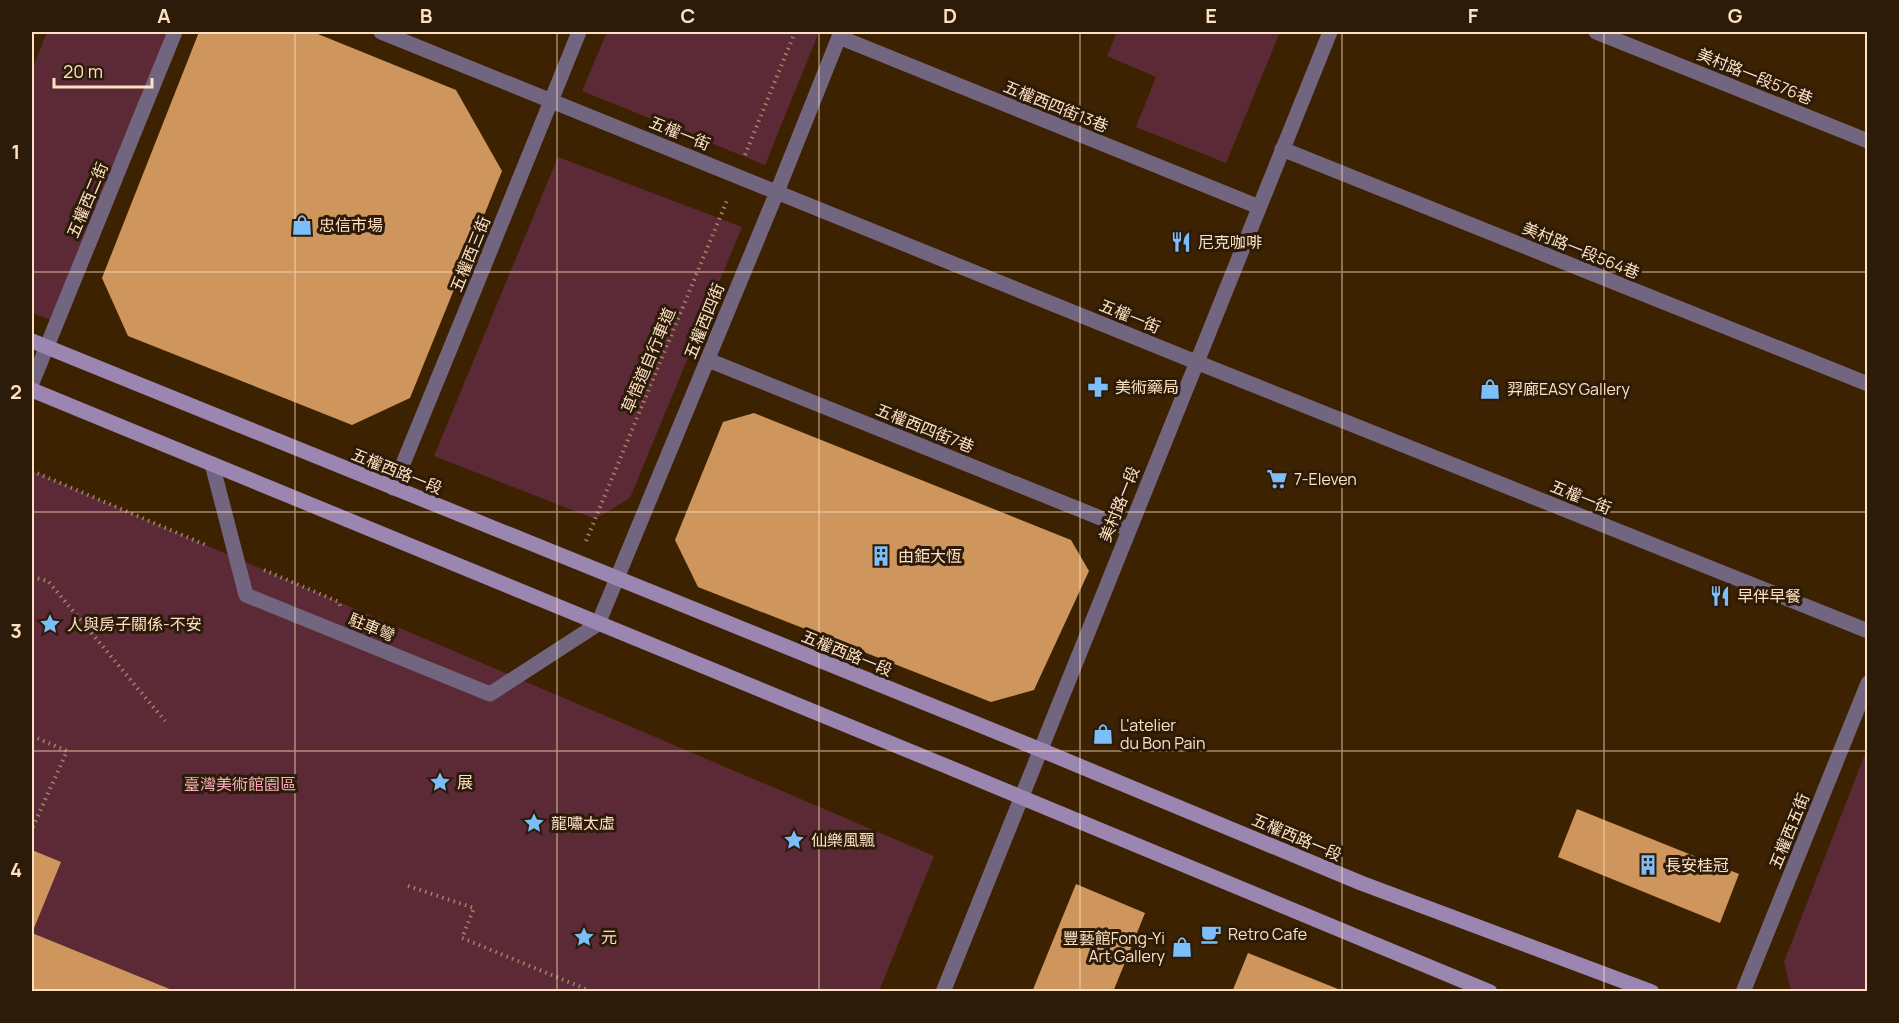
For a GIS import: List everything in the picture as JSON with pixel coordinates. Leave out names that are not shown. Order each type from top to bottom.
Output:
[{"type":"main road","name":"五權西路一段","points":[[32,341],[1041,750],[1361,883],[1652,992]]},
{"type":"main road","points":[[32,390],[1022,796],[1490,992]]},
{"type":"street","name":"五權西二街","points":[[32,382],[175,32]]},
{"type":"street","name":"五權一街","points":[[381,32],[1868,631]]},
{"type":"street","name":"五權西三街","points":[[393,488],[579,32]]},
{"type":"street","name":"美村路一段","points":[[943,992],[1329,32]]},
{"type":"street","name":"美村路一段576巷","points":[[1596,32],[1868,141]]},
{"type":"street","name":"五權西四街","points":[[598,624],[840,34]]},
{"type":"street","name":"五權西四街13巷","points":[[840,34],[1259,207]]},
{"type":"street","name":"美村路一段564巷","points":[[1282,149],[1868,384]]},
{"type":"street","name":"五權西四街7巷","points":[[708,360],[1128,529]]},
{"type":"street","name":"駐車彎","points":[[212,464],[246,595],[490,694],[598,624]]},
{"type":"street","name":"五權西五街","points":[[1743,992],[1868,683]]},
{"type":"path","points":[[745,156],[795,32]]},
{"type":"path","name":"草悟道自行車道","points":[[595,519],[723,210]]},
{"type":"path","points":[[32,577],[48,581],[165,720]]},
{"type":"path","points":[[32,736],[67,751],[32,829]]},
{"type":"path","points":[[408,886],[474,908],[462,938],[593,992]]},
{"type":"green space","points":[[47,32],[168,32],[53,321],[32,313],[32,70]]},
{"type":"green space","points":[[607,32],[819,32],[765,165],[582,91]]},
{"type":"green space","points":[[1117,32],[1280,32],[1226,163],[1136,127],[1156,77],[1107,56]]},
{"type":"green space","points":[[558,157],[742,227],[630,498],[595,519],[434,456]]},
{"type":"green space","name":"臺灣美術館園區","points":[[32,471],[934,856],[879,991],[32,991]]},
{"type":"green space","points":[[1867,749],[1867,991],[1791,991],[1784,962]]},
{"type":"building","name":"忠信市場","points":[[199,32],[313,32],[456,90],[502,171],[410,398],[352,425],[128,336],[102,278]]},
{"type":"building","name":"由鉅大恆","points":[[754,413],[1071,540],[1089,571],[1034,690],[991,702],[698,587],[675,540],[723,422]]},
{"type":"building","name":"長安桂冠","points":[[1577,809],[1739,874],[1720,923],[1558,857]]},
{"type":"building","points":[[32,850],[61,862],[32,933]]},
{"type":"building","points":[[1076,884],[1145,913],[1113,992],[1032,992]]},
{"type":"building","points":[[32,933],[177,992],[32,992]]},
{"type":"building","points":[[1248,953],[1343,991],[1343,992],[1232,992]]},
{"type":"place","name":"忠信市場","points":[[302,225]]},
{"type":"place","name":"尼克咖啡","points":[[1181,242]]},
{"type":"place","name":"美術藥局","points":[[1098,387]]},
{"type":"place","name":"羿廊EASY Gallery","points":[[1490,389]]},
{"type":"place","name":"7-Eleven","points":[[1277,479]]},
{"type":"place","name":"由鉅大恆","points":[[881,556]]},
{"type":"place","name":"早伴早餐","points":[[1720,596]]},
{"type":"place","name":"人與房子關係-不安","points":[[50,624]]},
{"type":"place","name":"L'atelier du Bon Pain","points":[[1103,734]]},
{"type":"place","name":"展","points":[[440,782]]},
{"type":"place","name":"龍嘯太虛","points":[[534,823]]},
{"type":"place","name":"仙樂風飄","points":[[794,840]]},
{"type":"place","name":"長安桂冠","points":[[1648,865]]},
{"type":"place","name":"Retro Cafe","points":[[1211,934]]},
{"type":"place","name":"元","points":[[584,937]]},
{"type":"place","name":"豐藝館Fong-Yi Art Gallery","points":[[1182,947]]}]
